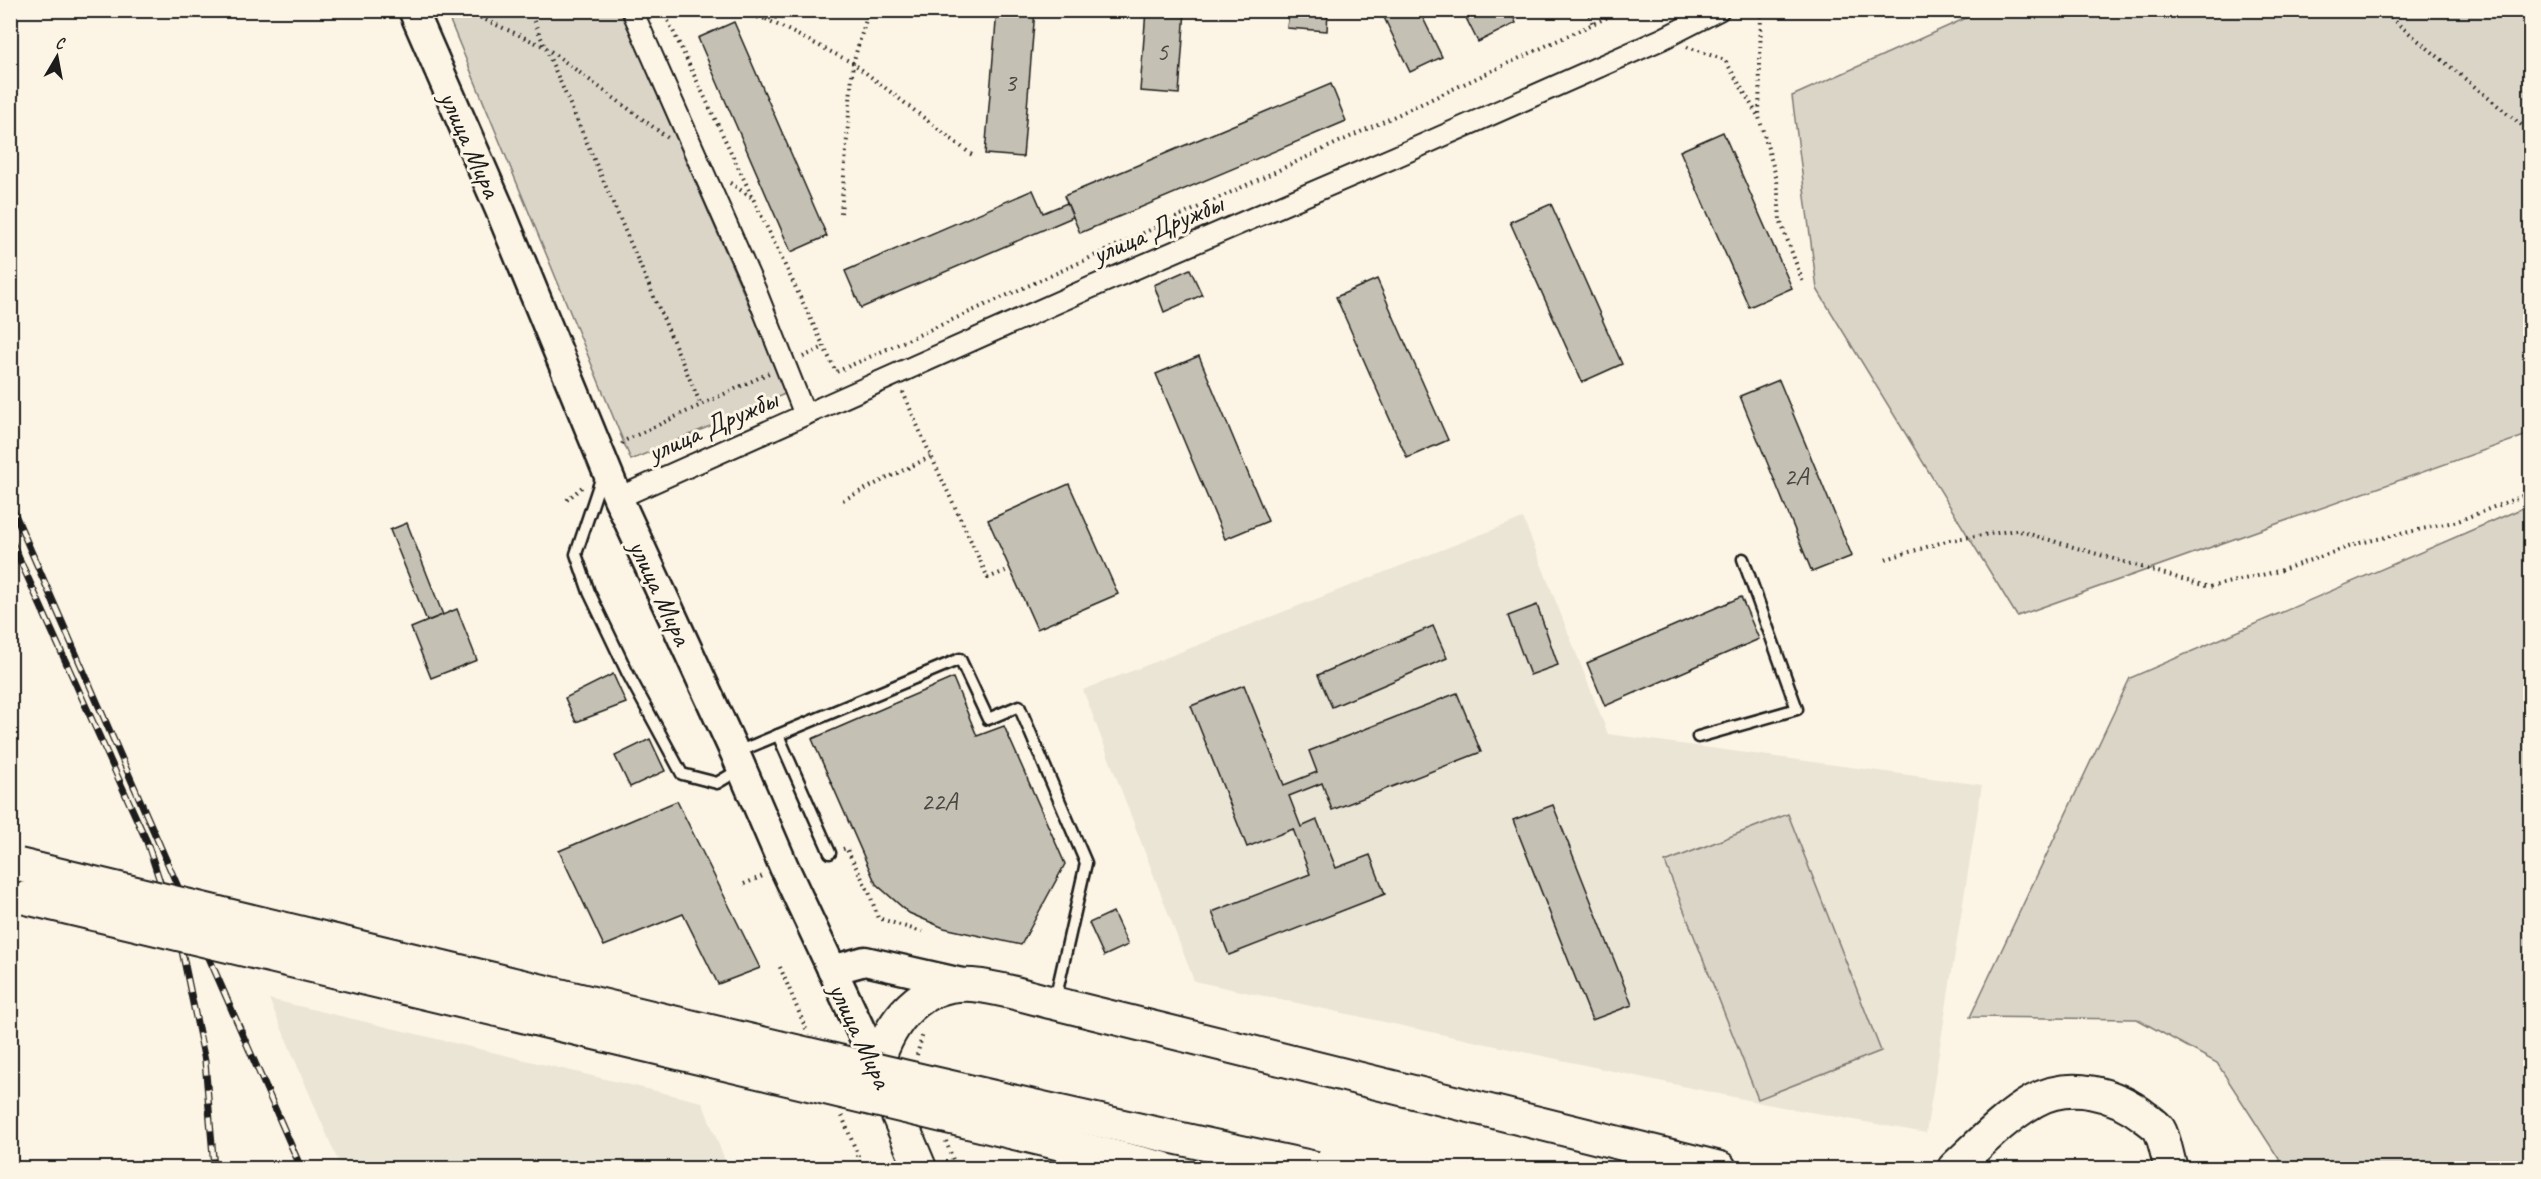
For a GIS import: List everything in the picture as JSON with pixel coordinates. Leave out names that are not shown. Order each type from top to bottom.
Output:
[{"type":"main road","name":"улица Мира","points":[[413,10],[500,210],[618,498],[877,1065],[920,1168]]},
{"type":"main road","points":[[15,864],[726,1035],[1135,1130],[1316,1168]]},
{"type":"main road","points":[[18,897],[1162,1168]]},
{"type":"main road","points":[[832,970],[865,961],[1054,1003],[1720,1168]]},
{"type":"main road","points":[[877,1065],[881,1049],[897,1022],[911,1005],[939,990],[971,985]]},
{"type":"main road","points":[[1954,1168],[2015,1113],[2036,1100],[2059,1092],[2082,1091],[2108,1095],[2133,1108],[2159,1130],[2171,1147],[2180,1168]]},
{"type":"main road","points":[[2159,1130],[2171,1168]]},
{"type":"street","points":[[632,10],[755,288],[805,415]]},
{"type":"street","name":"улица Дружбы","points":[[618,498],[1092,287],[1395,158],[1662,39],[1719,10]]},
{"type":"lane","points":[[605,467],[576,554],[589,592],[651,720],[682,774],[717,783],[738,761],[778,735],[960,659],[988,719],[1019,706],[1086,863],[1054,1003]]},
{"type":"lane","points":[[1698,737],[1797,709],[1743,559]]},
{"type":"lane","points":[[778,735],[830,853]]},
{"type":"path","points":[[464,10],[545,47],[699,162],[752,198]]},
{"type":"path","points":[[529,10],[701,405]]},
{"type":"path","points":[[663,10],[836,372],[1091,258],[1623,10]]},
{"type":"path","points":[[722,10],[766,19],[853,63],[972,155]]},
{"type":"path","points":[[766,19],[827,10]]},
{"type":"path","points":[[841,213],[853,63],[869,10]]},
{"type":"path","points":[[1587,10],[1593,24]]},
{"type":"path","points":[[1759,117],[1761,10]]},
{"type":"path","points":[[2381,10],[2530,132]]},
{"type":"path","points":[[1662,39],[1725,60],[1759,117],[1777,180],[1780,220],[1804,285]]},
{"type":"path","points":[[567,500],[605,467],[624,441],[824,347]]},
{"type":"path","points":[[884,351],[930,457],[942,477],[988,578],[1010,568]]},
{"type":"path","points":[[843,500],[930,457]]},
{"type":"path","points":[[1886,559],[1950,540],[2016,530],[2209,587],[2279,571],[2360,543],[2458,521],[2530,493]]},
{"type":"path","points":[[846,848],[869,892],[878,918],[922,932]]},
{"type":"shaded area","points":[[1984,10],[2530,11],[2530,434],[2017,616],[1817,289],[1792,96]]},
{"type":"shaded area","points":[[446,11],[621,11],[787,393],[631,460]]},
{"type":"shaded area","points":[[2530,505],[2530,1168],[2280,1168],[2279,1159],[2217,1063],[2137,1019],[1970,1017],[2130,678]]},
{"type":"shaded area","points":[[1523,518],[1608,734],[1982,785],[1926,1133],[1766,1104],[1194,981],[1083,690]]},
{"type":"shaded area","points":[[1788,814],[1881,1051],[1758,1099],[1665,862]]},
{"type":"shaded area","points":[[269,999],[702,1102],[728,1168],[341,1168]]},
{"type":"building","points":[[997,10],[1035,10],[1023,157],[985,154]]},
{"type":"building","points":[[1146,10],[1185,10],[1179,94],[1140,91]]},
{"type":"building","points":[[1289,10],[1328,10],[1327,31],[1287,28]]},
{"type":"building","points":[[1419,10],[1442,57],[1410,72],[1381,11]]},
{"type":"building","points":[[1462,10],[1510,10],[1516,23],[1478,42]]},
{"type":"building","points":[[734,22],[827,236],[791,252],[698,38]]},
{"type":"building","points":[[1331,84],[1346,121],[1080,233],[1064,196]]},
{"type":"building","points":[[1723,132],[1792,288],[1749,307],[1680,151]]},
{"type":"building","points":[[1033,190],[1043,213],[1067,203],[1073,217],[861,308],[845,271]]},
{"type":"building","points":[[1551,204],[1622,364],[1582,382],[1510,222]]},
{"type":"building","points":[[1190,269],[1202,295],[1164,312],[1154,285]]},
{"type":"building","points":[[1377,279],[1448,440],[1407,458],[1336,297]]},
{"type":"building","points":[[1199,356],[1268,521],[1225,539],[1156,374]]},
{"type":"building","points":[[1779,380],[1852,556],[1812,572],[1740,396]]},
{"type":"building","points":[[1069,484],[1118,594],[1037,629],[988,520]]},
{"type":"building","points":[[407,523],[443,615],[427,621],[390,530]]},
{"type":"building","points":[[1741,597],[1759,639],[1605,706],[1587,663]]},
{"type":"building","points":[[1537,605],[1558,665],[1530,675],[1508,616]]},
{"type":"building","points":[[457,609],[477,660],[431,678],[411,628]]},
{"type":"building","points":[[1433,626],[1447,658],[1332,707],[1318,675]]},
{"type":"building","points":[[613,674],[626,703],[576,722],[565,698]]},
{"type":"building","points":[[953,678],[977,736],[1004,726],[1065,864],[1021,945],[944,928],[909,913],[876,884],[812,739]]},
{"type":"building","points":[[1244,685],[1284,785],[1317,772],[1309,751],[1457,693],[1481,752],[1332,810],[1322,783],[1289,796],[1301,827],[1317,820],[1336,868],[1370,855],[1385,894],[1229,955],[1212,912],[1310,874],[1293,829],[1247,847],[1191,706]]},
{"type":"building","points":[[650,739],[665,771],[630,787],[615,756]]},
{"type":"building","points":[[677,801],[760,968],[718,984],[683,914],[604,946],[559,851]]},
{"type":"building","points":[[1553,805],[1632,1005],[1592,1020],[1513,820]]},
{"type":"building","points":[[1113,912],[1128,945],[1104,956],[1089,923]]},
{"type":"railway","points":[[10,503],[301,1168]]},
{"type":"railway","points":[[10,538],[147,842],[181,946],[205,1061],[214,1168]]}]
